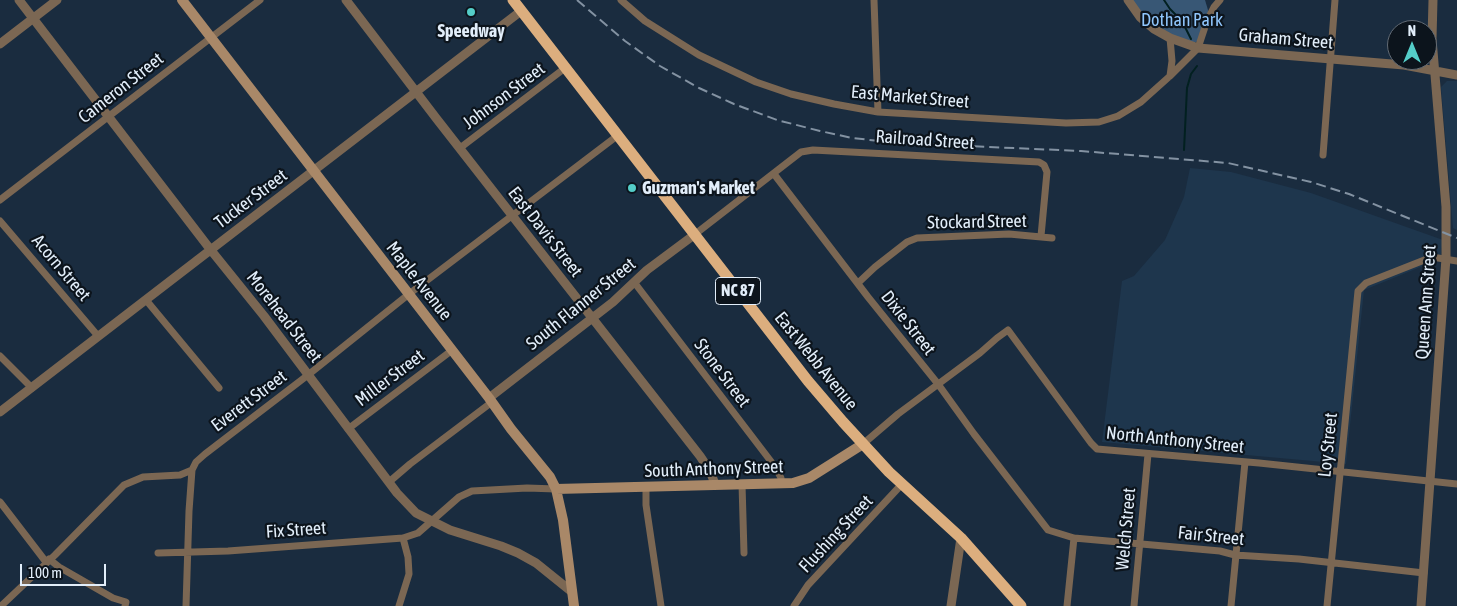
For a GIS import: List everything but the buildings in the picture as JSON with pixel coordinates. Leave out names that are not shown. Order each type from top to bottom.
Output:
[{"type":"highway","name":"East Webb Avenue","points":[[513,0],[808,381],[863,444],[902,484],[961,538],[1021,606]]},
{"type":"main road","name":"Maple Avenue","points":[[182,0],[550,477],[556,489],[563,520],[574,606]]},
{"type":"main road","name":"South Anthony Street","points":[[556,489],[793,483],[809,478],[863,444]]},
{"type":"street","name":"Morehead Street","points":[[19,0],[210,249],[264,316],[389,482],[416,513],[450,530],[502,546],[518,553],[536,563],[572,592]]},
{"type":"street","points":[[0,44],[57,0]]},
{"type":"street","name":"Cameron Street","points":[[0,200],[260,0]]},
{"type":"street","name":"East Davis Street","points":[[346,0],[710,471],[715,484]]},
{"type":"street","name":"East Market Street","points":[[621,0],[645,21],[699,55],[756,82],[791,94],[878,112],[1088,124],[1099,122],[1118,116],[1141,102],[1198,48]]},
{"type":"street","points":[[629,7],[634,0]]},
{"type":"street","points":[[874,0],[878,112]]},
{"type":"street","name":"Graham Street","points":[[1128,0],[1140,17],[1154,29],[1185,45],[1198,48],[1404,65],[1457,75]]},
{"type":"street","points":[[1208,0],[1214,7]]},
{"type":"street","points":[[1198,48],[1214,7],[1220,0]]},
{"type":"street","points":[[1323,155],[1335,0]]},
{"type":"street","name":"Queen Ann Street","points":[[1421,606],[1446,258],[1446,206],[1432,39],[1433,0]]},
{"type":"street","name":"Tucker Street","points":[[0,412],[521,11]]},
{"type":"street","points":[[1170,38],[1172,61],[1170,76]]},
{"type":"street","name":"Johnson Street","points":[[460,148],[565,68]]},
{"type":"street","name":"Everett Street","points":[[192,470],[196,462],[205,454],[409,294],[617,136]]},
{"type":"street","name":"Railroad Street","points":[[774,174],[801,152],[806,151],[831,150],[1042,163],[1047,172],[1041,236]]},
{"type":"street","points":[[694,235],[774,174]]},
{"type":"street","name":"Dixie Street","points":[[774,174],[938,384],[1016,490]]},
{"type":"street","name":"Acorn Street","points":[[0,220],[98,336]]},
{"type":"street","name":"Stockard Street","points":[[858,283],[875,267],[907,242],[914,239],[992,234],[1052,238]]},
{"type":"street","name":"South Flanner Street","points":[[389,482],[694,235]]},
{"type":"street","name":"Loy Street","points":[[1327,606],[1358,294],[1361,287],[1366,283],[1432,257],[1446,258]]},
{"type":"street","points":[[1446,258],[1457,261]]},
{"type":"street","name":"Stone Street","points":[[634,282],[779,472],[781,484]]},
{"type":"street","points":[[146,300],[219,388]]},
{"type":"street","name":"North Anthony Street","points":[[863,444],[898,414],[1008,330],[1093,446],[1102,450],[1245,462],[1457,484]]},
{"type":"street","name":"Miller Street","points":[[348,429],[451,351]]},
{"type":"street","points":[[0,356],[32,388]]},
{"type":"street","name":"Welch Street","points":[[1134,606],[1148,454]]},
{"type":"street","points":[[1231,606],[1245,462]]},
{"type":"street","points":[[186,606],[190,480],[192,470]]},
{"type":"street","points":[[1,606],[129,481],[143,477],[180,475],[192,470]]},
{"type":"street","points":[[742,484],[744,553]]},
{"type":"street","name":"Flushing Street","points":[[794,606],[808,585],[902,484]]},
{"type":"street","points":[[646,487],[661,606]]},
{"type":"street","name":"Fix Street","points":[[158,553],[188,553],[403,538],[418,532],[460,497],[472,491],[526,488],[556,489]]},
{"type":"street","name":"Fair Street","points":[[1016,490],[1045,528],[1051,532],[1074,538],[1220,551],[1235,555],[1424,573]]},
{"type":"street","points":[[0,502],[48,560],[113,598],[126,602],[124,606]]},
{"type":"street","points":[[400,606],[409,574],[408,558],[403,538]]},
{"type":"street","points":[[951,606],[961,538]]},
{"type":"street","points":[[1067,606],[1074,538]]},
{"type":"shaded area","points":[[1447,81],[1457,81],[1457,230],[1453,228],[1441,87]]},
{"type":"shaded area","points":[[1190,168],[1231,172],[1311,193],[1443,240],[1440,259],[1364,290],[1346,464],[1102,442],[1122,281],[1134,276],[1165,240],[1184,197]]},
{"type":"green space","name":"Dothan Park","points":[[1132,0],[1205,0],[1208,15],[1198,41],[1192,44],[1159,29],[1141,13]]},
{"type":"waterway","points":[[1164,0],[1182,21],[1191,39]]},
{"type":"waterway","points":[[1184,150],[1187,88],[1191,74],[1197,66]]},
{"type":"railway","points":[[577,0],[625,41],[660,66],[699,88],[734,104],[777,120],[852,138],[898,143],[1081,151],[1228,163],[1311,182],[1349,194],[1457,238]]},
{"type":"place","name":"Speedway","points":[[471,12]]},
{"type":"place","name":"Guzman's Market","points":[[632,188]]}]
